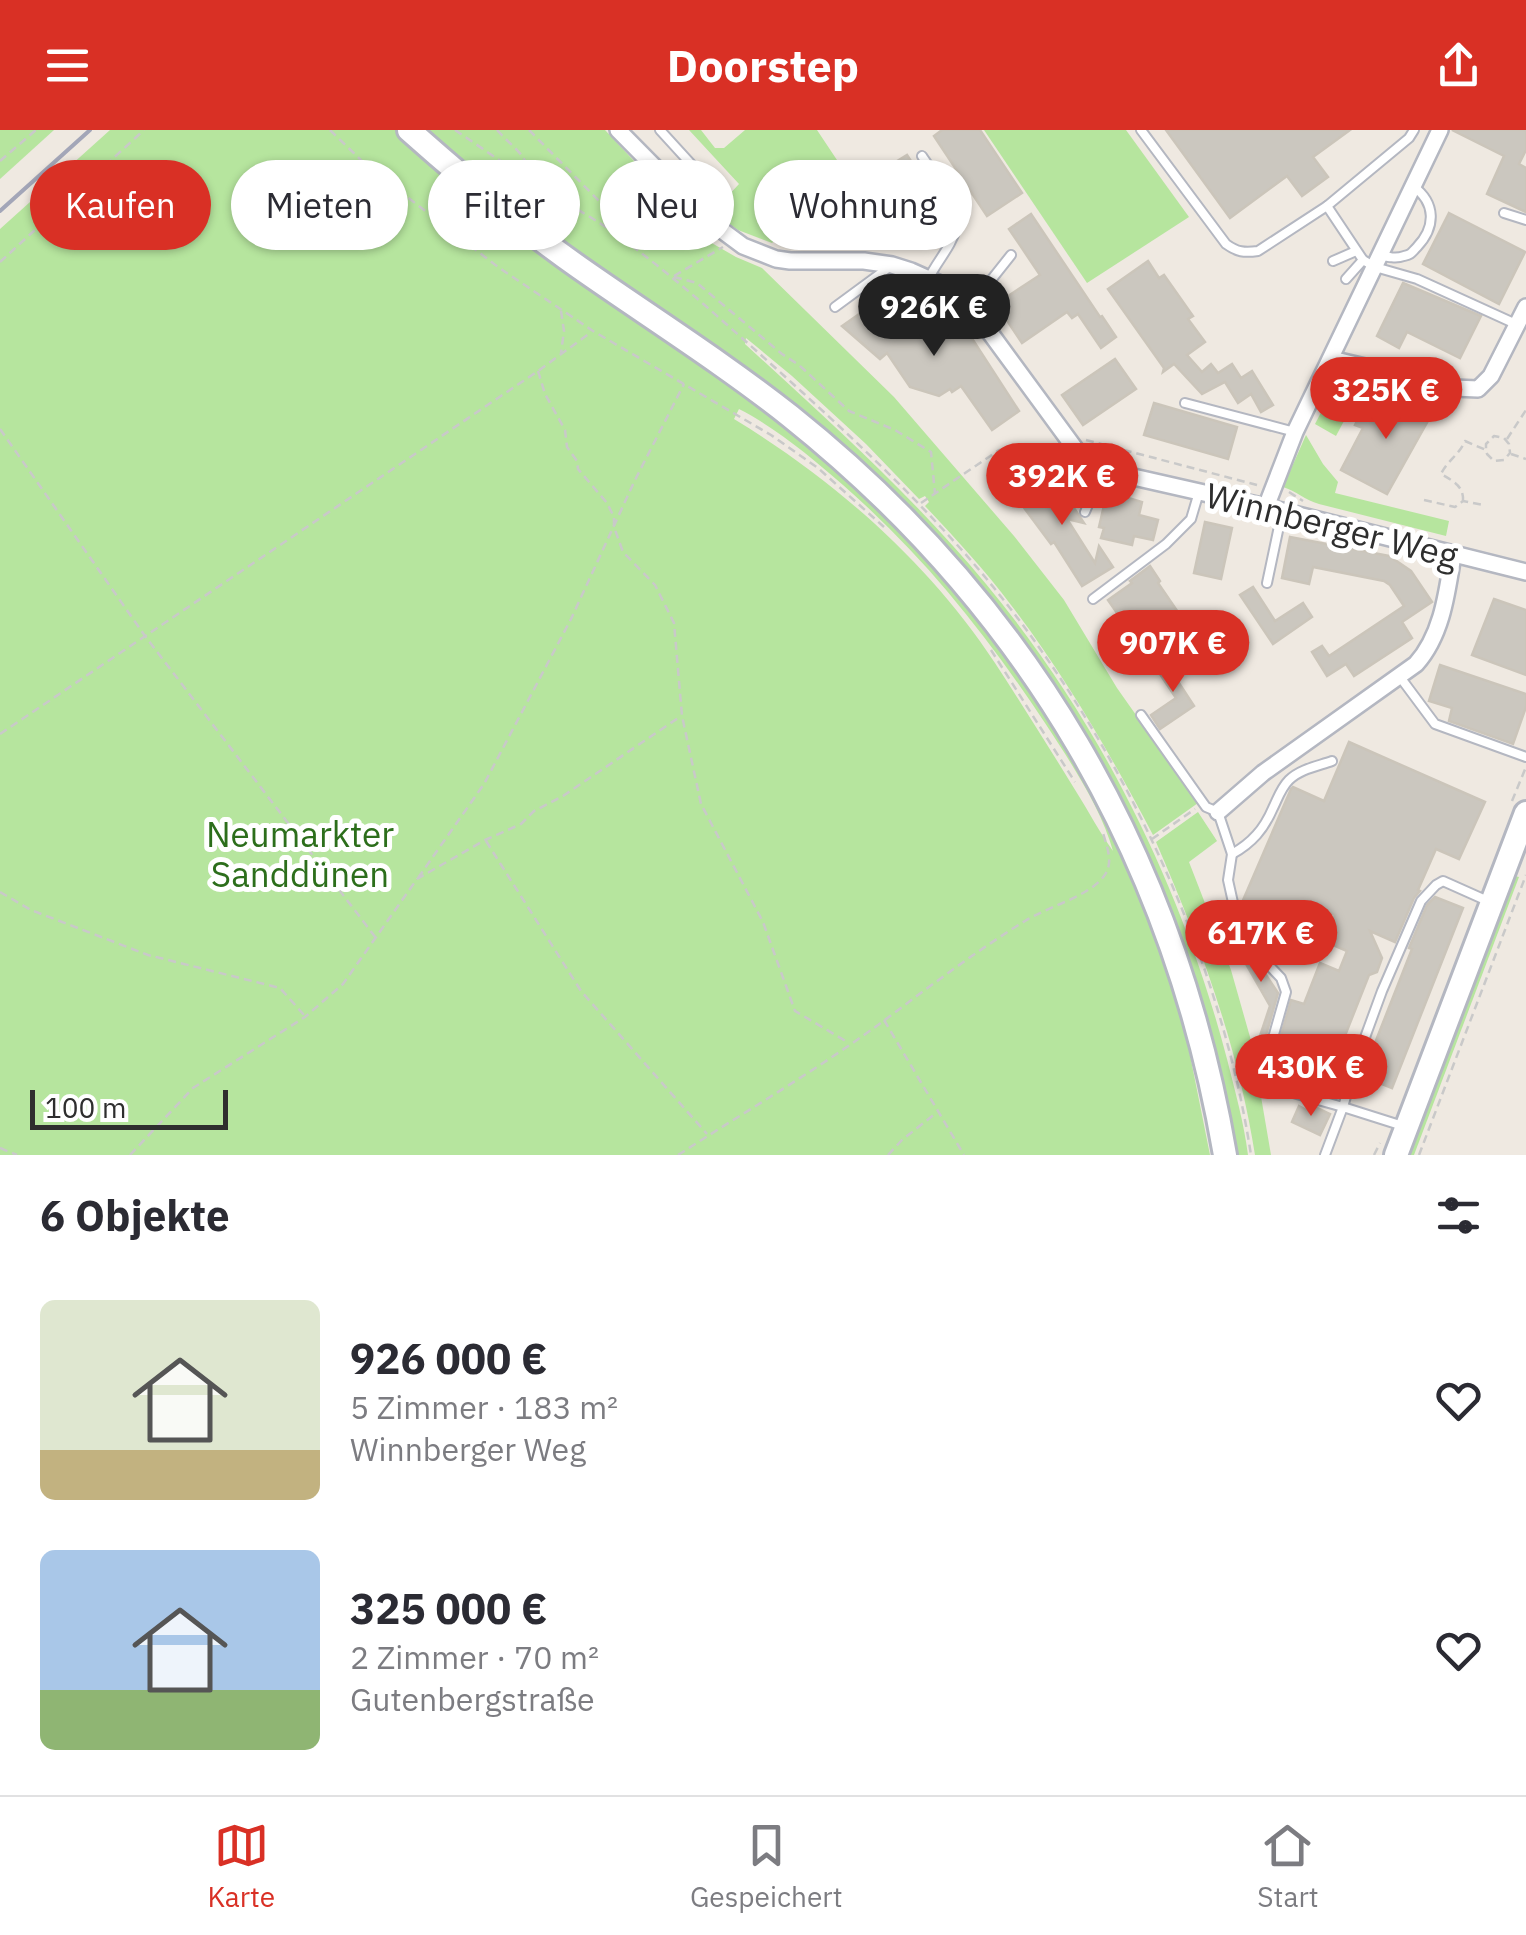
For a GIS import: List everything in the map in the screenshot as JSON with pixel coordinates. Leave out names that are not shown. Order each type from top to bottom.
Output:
[{"type":"main road","points":[[410,130],[516,222],[748,385],[833,452],[882,495],[958,574],[1037,680],[1080,748],[1145,875],[1195,1020],[1225,1155]]},
{"type":"main road","points":[[1396,1155],[1526,813]]},
{"type":"street","name":"Winnberger Weg","points":[[618,130],[647,160]]},
{"type":"street","points":[[1266,507],[1295,432],[1373,261],[1440,130]]},
{"type":"street","name":"Winnberger Weg","points":[[734,241],[776,259],[864,260],[892,265],[948,288],[967,304],[1065,435],[1089,461],[1112,472],[1526,572]]},
{"type":"street","points":[[1331,360],[1454,388],[1478,388],[1491,376],[1526,307]]},
{"type":"street","points":[[1210,807],[1238,792],[1416,664],[1430,644],[1443,608],[1453,555]]},
{"type":"lane","points":[[660,130],[687,160]]},
{"type":"lane","points":[[1141,130],[1236,252],[1258,251],[1328,206],[1414,130]]},
{"type":"lane","points":[[922,156],[948,196],[958,225],[929,278]]},
{"type":"lane","points":[[1346,279],[1373,261],[1410,254],[1424,240],[1432,212],[1428,201],[1413,186]]},
{"type":"lane","points":[[1328,206],[1356,252],[1518,325]]},
{"type":"lane","points":[[1504,212],[1526,220]]},
{"type":"lane","points":[[1333,262],[1356,252]]},
{"type":"lane","points":[[967,304],[1011,255]]},
{"type":"lane","points":[[835,307],[892,265]]},
{"type":"lane","points":[[1185,403],[1295,432]]},
{"type":"lane","points":[[1003,488],[1028,470],[1039,468],[1074,480],[1082,477],[1089,461]]},
{"type":"lane","points":[[1085,512],[1094,493],[1112,472]]},
{"type":"lane","points":[[1093,598],[1166,544],[1190,519],[1199,492]]},
{"type":"lane","points":[[1268,583],[1282,512]]},
{"type":"lane","points":[[1400,676],[1435,724],[1526,757]]},
{"type":"lane","points":[[1141,715],[1210,807],[1232,854],[1228,880],[1234,907],[1260,956],[1282,978],[1286,992],[1267,1060],[1268,1072],[1279,1086],[1293,1093],[1407,1127]]},
{"type":"lane","points":[[1232,854],[1250,844],[1289,780],[1332,761]]},
{"type":"lane","points":[[1325,1155],[1382,991],[1421,901],[1443,881],[1492,903]]},
{"type":"path","points":[[0,161],[36,130]]},
{"type":"path","points":[[0,262],[144,130]]},
{"type":"path","points":[[330,130],[367,166],[498,267],[593,331],[771,436],[818,468],[889,532]]},
{"type":"path","points":[[455,130],[499,160]]},
{"type":"path","points":[[497,130],[524,160]]},
{"type":"path","points":[[529,130],[600,202]]},
{"type":"path","points":[[637,250],[834,419],[920,504],[980,571],[1033,640],[1122,782],[1184,914],[1208,981],[1251,1155]]},
{"type":"path","points":[[672,277],[718,250]]},
{"type":"path","points":[[672,277],[697,283],[799,365],[848,411],[895,430],[931,452],[935,494]]},
{"type":"path","points":[[561,310],[561,354]]},
{"type":"path","points":[[0,734],[593,331]]},
{"type":"path","points":[[538,371],[578,470],[607,502],[614,517],[622,552],[655,585],[674,623],[682,716],[701,804],[763,922],[795,1012],[850,1044]]},
{"type":"path","points":[[130,1155],[193,1088],[305,1016],[342,984],[376,938],[484,784],[571,619],[684,384]]},
{"type":"path","points":[[1506,440],[1526,410]]},
{"type":"path","points":[[0,429],[144,636],[376,938]]},
{"type":"path","points":[[1065,435],[1290,492],[1312,506]]},
{"type":"path","points":[[1494,436],[1506,440],[1510,454],[1504,460],[1494,461],[1487,454],[1486,444],[1494,436]]},
{"type":"path","points":[[1424,500],[1455,508],[1463,501],[1464,493],[1441,474],[1460,453],[1465,441],[1486,450]]},
{"type":"path","points":[[920,504],[999,450],[1017,448],[1089,461]]},
{"type":"path","points":[[1510,454],[1526,459]]},
{"type":"path","points":[[1463,501],[1483,505]]},
{"type":"path","points":[[983,640],[1080,789]]},
{"type":"path","points":[[417,879],[521,824],[534,811],[563,796],[682,716]]},
{"type":"path","points":[[1151,840],[1210,807]]},
{"type":"path","points":[[678,1155],[850,1044],[1027,920],[1099,881],[1110,865],[1100,826]]},
{"type":"path","points":[[485,840],[582,991],[708,1135]]},
{"type":"path","points":[[1420,1155],[1526,875]]},
{"type":"path","points":[[0,892],[31,910],[148,955],[280,988],[305,1016]]},
{"type":"path","points":[[884,1020],[964,1155]]},
{"type":"path","points":[[888,1155],[938,1111]]},
{"type":"path","points":[[0,1148],[16,1155]]},
{"type":"green space","points":[[0,130],[54,130],[0,179]]},
{"type":"green space","name":"Neumarkter Sanddünen","points":[[110,130],[396,130],[428,160],[428,250],[547,250],[713,370],[859,488],[932,563],[998,644],[1084,773],[1139,887],[1188,1045],[1210,1155],[0,1155],[0,229],[30,202],[30,250],[211,250],[211,160],[77,160]],"holes":[[[739,409],[793,444],[873,512],[952,597],[1000,658],[1093,802],[1113,851],[995,663],[941,591],[844,497],[734,419]]]},
{"type":"green space","points":[[424,130],[605,130],[633,160],[600,160],[600,250],[724,250],[762,268],[894,397],[1014,536],[1064,600],[1117,688],[1198,803],[1153,835],[1069,688],[991,579],[925,506],[929,502],[925,496],[919,499],[866,444],[746,338],[745,344],[869,460],[958,551],[1065,692],[1132,808],[1186,931],[1227,1059],[1248,1155],[1238,1155],[1213,1037],[1189,959],[1140,838],[1093,749],[1034,659],[967,573],[573,250],[580,250],[580,160],[459,160]]},
{"type":"green space","points":[[689,130],[701,130],[715,148],[724,148],[745,130],[817,130],[837,160],[754,160],[754,236],[734,227],[734,189],[739,184],[734,179],[734,160],[717,160]]},
{"type":"green space","points":[[984,130],[1126,130],[1189,217],[1087,283]]},
{"type":"green space","points":[[1340,376],[1362,387],[1336,436],[1315,424]]},
{"type":"green space","points":[[1306,435],[1338,482],[1335,493],[1449,521],[1446,536],[1319,504],[1283,487]]},
{"type":"green space","points":[[1198,812],[1217,841],[1189,862],[1231,970],[1252,1044],[1271,1155],[1255,1155],[1239,1074],[1216,996],[1156,842]]},
{"type":"green space","points":[[1511,875],[1519,877],[1414,1155],[1405,1155]]},
{"type":"building","points":[[942,130],[980,130],[1022,193],[987,216],[972,193],[972,160],[950,160],[934,136]]},
{"type":"building","points":[[1166,130],[1350,130],[1313,157],[1328,177],[1302,196],[1287,176],[1230,218]]},
{"type":"building","points":[[1452,130],[1526,130],[1526,150],[1519,164],[1526,168],[1526,212],[1487,194],[1504,156]]},
{"type":"building","points":[[1449,213],[1525,252],[1499,304],[1423,264]]},
{"type":"building","points":[[1031,214],[1116,337],[1101,348],[1078,314],[1072,318],[1067,312],[1022,343],[996,304],[1040,275],[1009,229]]},
{"type":"building","points":[[1148,261],[1159,278],[1164,275],[1193,316],[1188,319],[1205,342],[1187,355],[1202,372],[1211,364],[1218,373],[1232,364],[1241,378],[1252,371],[1273,405],[1261,412],[1251,394],[1238,403],[1225,382],[1202,394],[1174,364],[1163,372],[1164,368],[1108,289]]},
{"type":"building","points":[[1403,283],[1481,316],[1460,358],[1407,332],[1399,348],[1377,336]]},
{"type":"building","points":[[889,293],[900,308],[892,314],[909,334],[931,318],[939,330],[944,327],[948,333],[962,323],[1019,411],[992,430],[961,386],[939,396],[910,387],[887,353],[880,359],[842,326]]},
{"type":"building","points":[[1115,359],[1136,389],[1083,425],[1062,395]]},
{"type":"building","points":[[1407,396],[1434,410],[1387,494],[1341,470],[1363,428],[1355,425],[1367,400],[1397,415]]},
{"type":"building","points":[[1154,403],[1237,427],[1228,459],[1144,435]]},
{"type":"building","points":[[1045,476],[1064,484],[1068,490],[1064,493],[1084,523],[1067,519],[1095,563],[1099,546],[1113,567],[1082,586],[1054,542],[1051,544],[1016,497]]},
{"type":"building","points":[[1122,496],[1142,502],[1139,515],[1158,520],[1153,540],[1134,536],[1132,545],[1101,538],[1104,528],[1099,527],[1105,501],[1120,505]]},
{"type":"building","points":[[1205,522],[1232,528],[1221,579],[1194,573]]},
{"type":"building","points":[[1290,537],[1389,556],[1411,571],[1432,602],[1402,622],[1412,638],[1354,676],[1346,664],[1327,676],[1312,652],[1322,646],[1329,656],[1404,606],[1384,581],[1313,567],[1309,584],[1282,578]]},
{"type":"building","points":[[1150,566],[1186,624],[1142,649],[1108,600]]},
{"type":"building","points":[[1253,587],[1275,621],[1303,603],[1312,617],[1273,644],[1240,595]]},
{"type":"building","points":[[1494,599],[1526,610],[1526,675],[1472,655]]},
{"type":"building","points":[[1179,657],[1187,669],[1175,677],[1194,706],[1160,729],[1151,715],[1176,698],[1158,671]]},
{"type":"building","points":[[1440,665],[1526,694],[1526,707],[1513,744],[1449,721],[1452,708],[1429,701]]},
{"type":"building","points":[[1349,742],[1485,802],[1459,859],[1436,849],[1395,942],[1370,931],[1382,958],[1377,972],[1369,975],[1333,1066],[1338,1068],[1328,1094],[1277,1071],[1285,1050],[1278,1046],[1291,1000],[1304,1004],[1320,963],[1339,971],[1347,951],[1324,941],[1335,915],[1311,905],[1288,956],[1262,944],[1268,921],[1241,905],[1291,789],[1324,801]]},
{"type":"building","points":[[1435,897],[1463,908],[1392,1088],[1362,1076],[1412,949],[1409,948],[1427,905]]},
{"type":"building","points":[[1246,945],[1278,993],[1265,1039],[1260,1036],[1270,1006],[1238,950]]},
{"type":"building","points":[[1299,1106],[1310,1112],[1313,1106],[1330,1114],[1320,1135],[1292,1122]]},
{"type":"railway","points":[[0,211],[90,130]]}]
